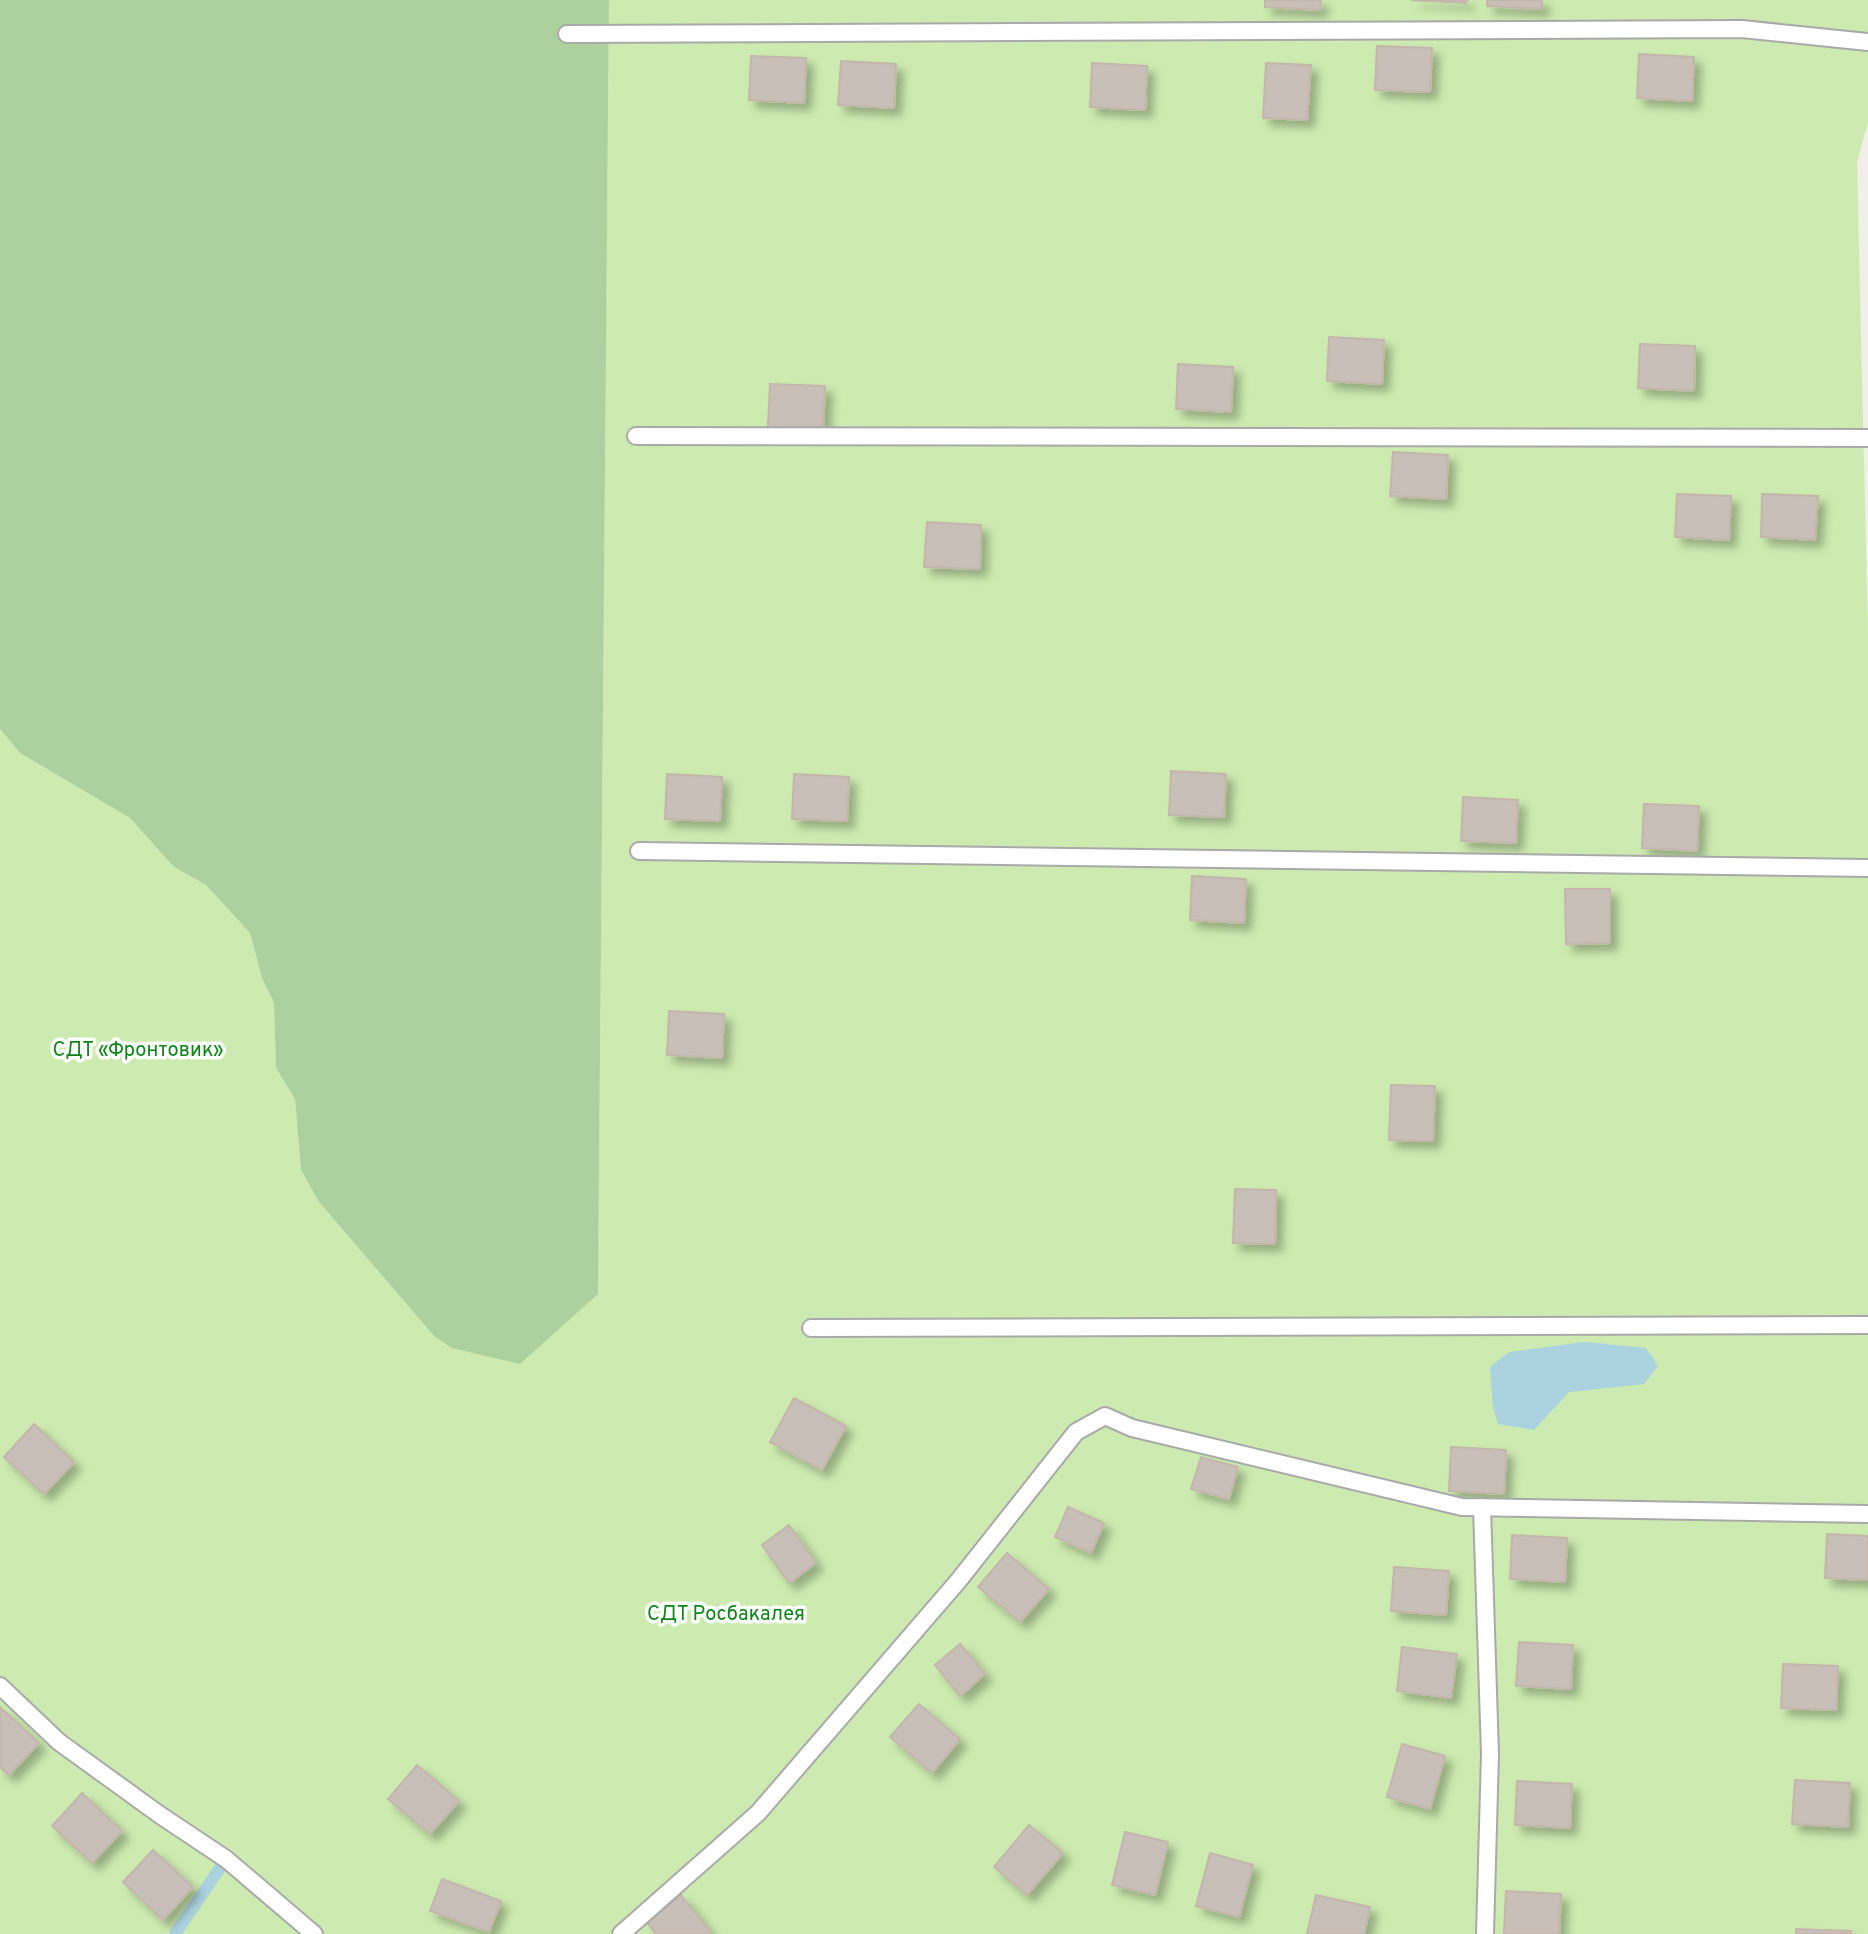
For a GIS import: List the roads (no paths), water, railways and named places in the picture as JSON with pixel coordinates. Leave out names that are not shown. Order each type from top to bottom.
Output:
[{"type":"lane","points":[[567,34],[1742,29],[1868,42]]},
{"type":"lane","points":[[636,436],[1868,438]]},
{"type":"lane","points":[[639,851],[1868,868]]},
{"type":"lane","points":[[811,1328],[1868,1325]]},
{"type":"lane","points":[[621,1934],[758,1813],[959,1580],[1076,1432],[1105,1416],[1132,1428],[1462,1507],[1868,1514]]},
{"type":"lane","points":[[1482,1507],[1490,1754],[1485,1934]]},
{"type":"lane","points":[[0,1686],[59,1742],[226,1859],[314,1934]]},
{"type":"water","points":[[1584,1342],[1646,1348],[1658,1366],[1644,1384],[1569,1392],[1534,1430],[1498,1424],[1493,1408],[1490,1367],[1509,1352]]},
{"type":"waterway","points":[[175,1934],[226,1859]]},
{"type":"park label","name":"СДТ «Фронтовик»","points":[[138,1051]]},
{"type":"park label","name":"СДТ Росбакалея","points":[[726,1615]]}]
